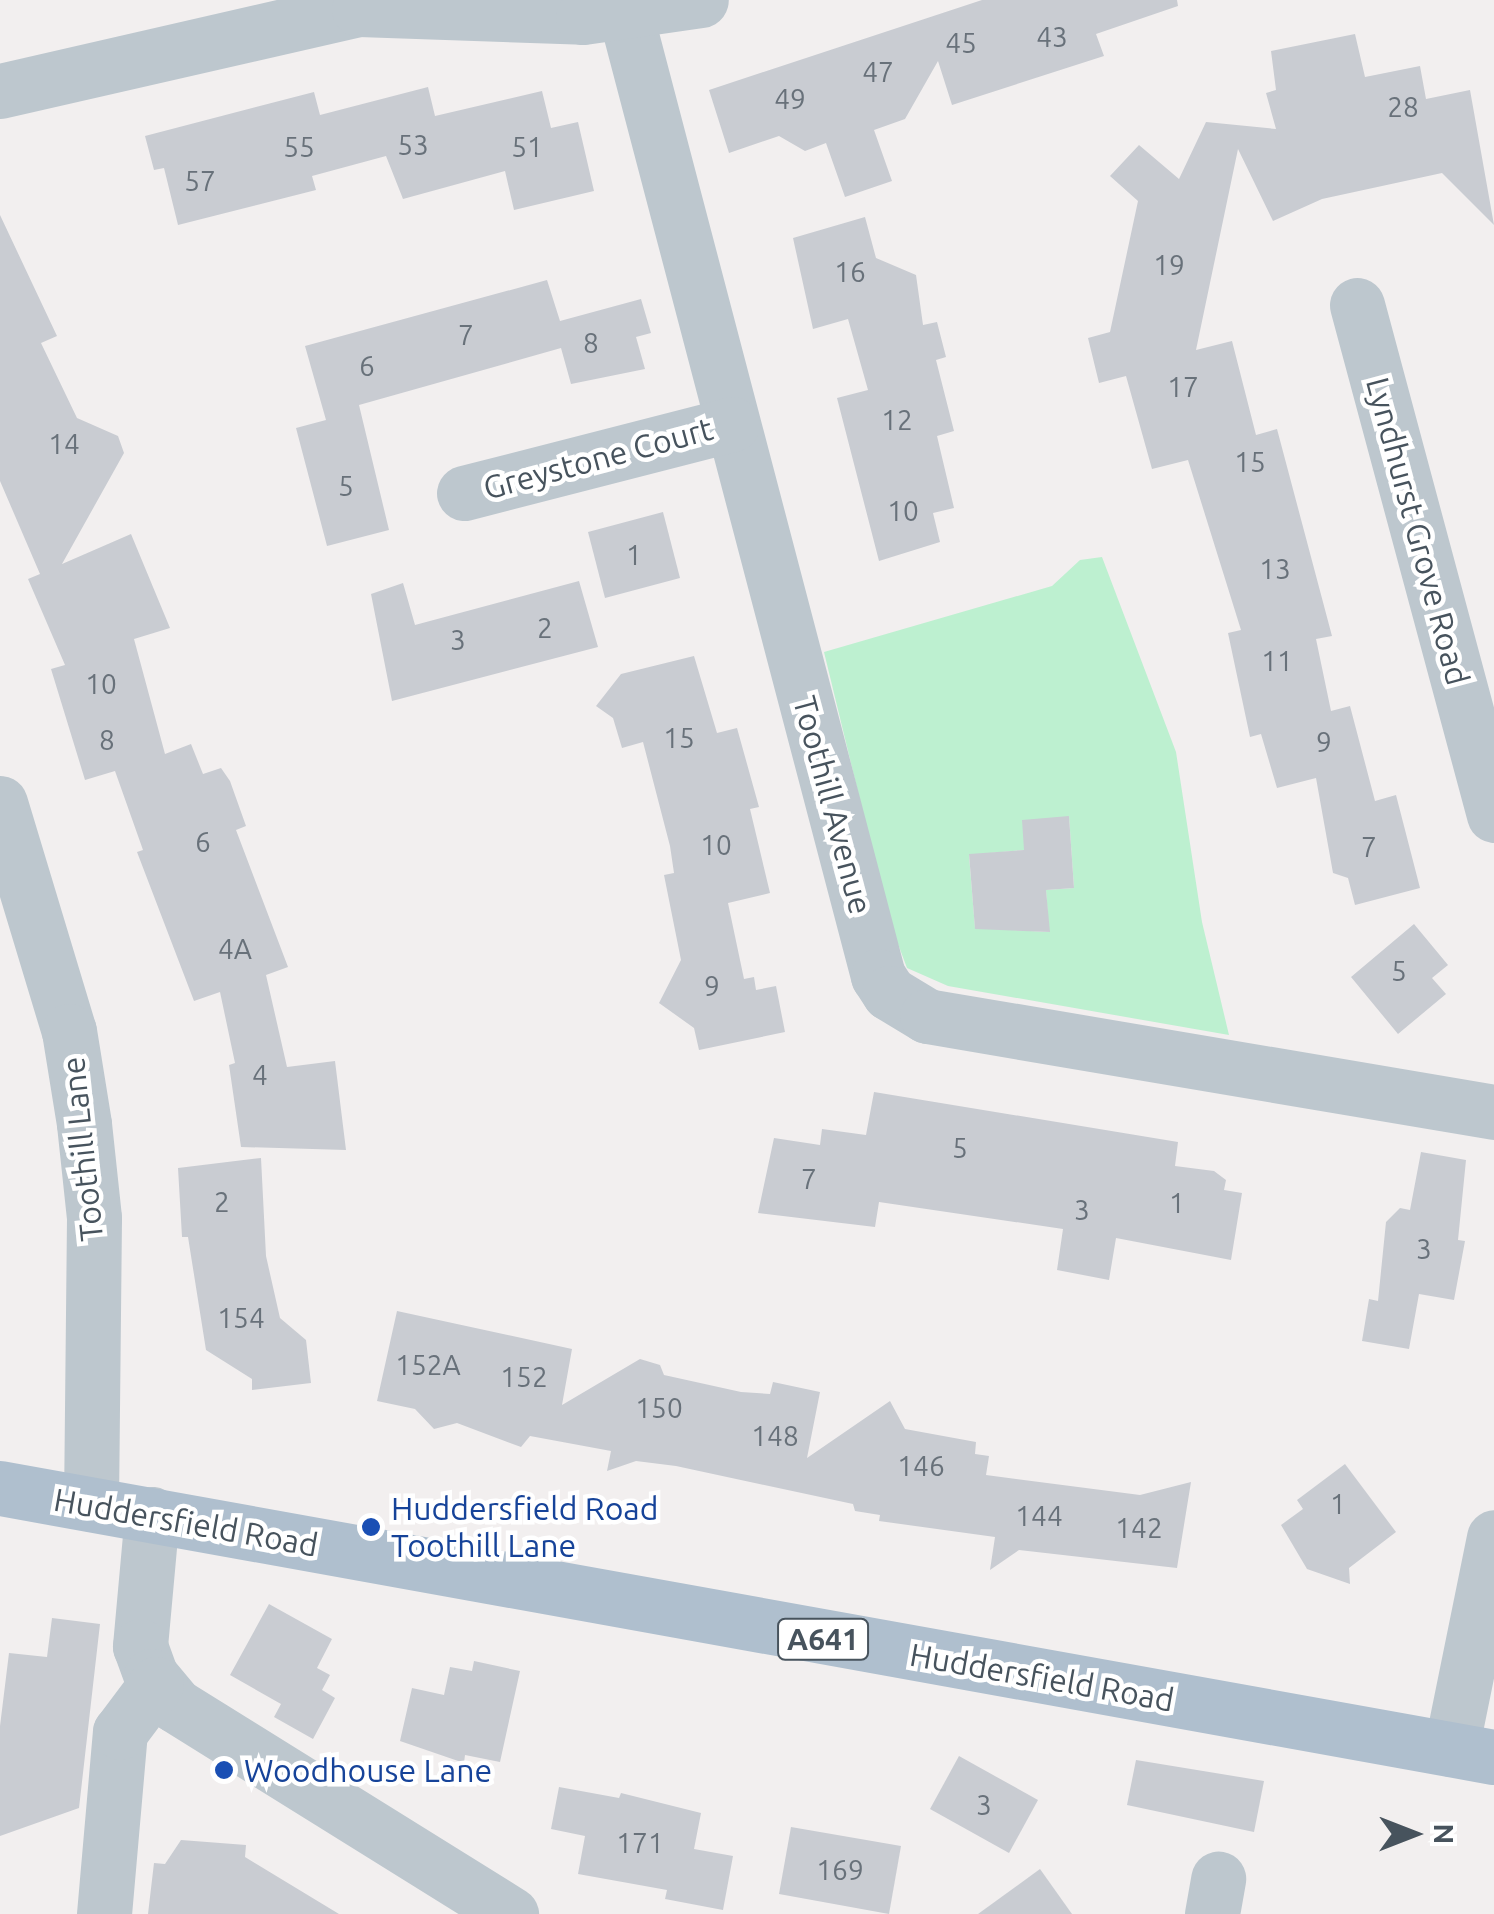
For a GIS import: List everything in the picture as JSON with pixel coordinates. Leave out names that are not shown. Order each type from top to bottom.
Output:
[{"type":"main road","name":"Huddersfield Road","points":[[0,1488],[1473,1753]]},
{"type":"street","points":[[0,92],[359,9],[626,16],[700,0]]},
{"type":"street","name":"Toothill Avenue","points":[[626,16],[878,976],[890,992],[927,1016],[1494,1112]]},
{"type":"street","name":"Lyndhurst Grove Road","points":[[1357,304],[1494,815]]},
{"type":"street","name":"Greystone Court","points":[[464,493],[732,424]]},
{"type":"street","name":"Toothill Lane","points":[[0,803],[68,1031],[84,1124],[94,1218],[91,1504]]},
{"type":"street","points":[[152,1514],[140,1646],[156,1684],[201,1725],[511,1914]]},
{"type":"street","points":[[1473,1753],[1494,1537]]},
{"type":"street","points":[[104,1914],[120,1732],[156,1684]]},
{"type":"green space","points":[[1102,557],[1176,752],[1202,922],[1229,1035],[948,986],[907,968],[889,920],[824,652],[1052,586],[1080,560]],"holes":[[[1069,816],[1074,888],[1046,890],[1049,932],[975,928],[969,855],[1024,850]]]},
{"type":"building","points":[[982,0],[1177,0],[1178,6],[1096,34],[1104,56],[952,105],[938,61],[905,119],[874,130],[892,181],[845,197],[826,143],[805,151],[779,136],[729,153],[709,90]]},
{"type":"building","points":[[1355,34],[1365,77],[1420,66],[1426,99],[1470,90],[1494,225],[1442,173],[1322,199],[1273,221],[1238,149],[1196,350],[1232,341],[1256,435],[1277,429],[1332,636],[1316,639],[1331,711],[1350,706],[1375,801],[1396,795],[1420,888],[1355,905],[1348,878],[1333,873],[1316,778],[1277,788],[1261,734],[1250,737],[1228,633],[1241,630],[1188,460],[1152,469],[1126,376],[1099,383],[1088,338],[1110,332],[1138,201],[1110,176],[1139,145],[1179,179],[1206,122],[1276,129],[1266,93],[1276,90],[1271,51]]},
{"type":"building","points":[[428,87],[435,116],[542,91],[551,128],[578,122],[594,191],[514,210],[505,171],[403,199],[386,156],[312,176],[316,190],[178,225],[164,168],[154,170],[145,136],[314,92],[320,115]]},
{"type":"building","points":[[0,215],[57,336],[41,343],[77,418],[118,436],[124,453],[62,564],[131,534],[170,628],[134,639],[165,754],[191,744],[203,774],[221,768],[230,781],[246,826],[236,830],[288,967],[266,975],[287,1067],[335,1061],[346,1150],[241,1147],[229,1065],[235,1063],[220,992],[194,1001],[137,852],[143,850],[115,771],[85,780],[51,669],[65,665],[28,579],[40,574],[0,481]]},
{"type":"building","points":[[865,217],[876,258],[916,275],[923,325],[937,322],[946,357],[936,360],[954,431],[937,436],[954,508],[933,513],[940,542],[879,561],[837,398],[868,390],[848,319],[813,329],[793,238]]},
{"type":"building","points":[[547,280],[560,321],[641,299],[651,333],[636,337],[645,369],[571,384],[561,348],[359,405],[389,530],[327,546],[296,428],[326,420],[305,346]]},
{"type":"building","points":[[663,512],[680,578],[605,598],[588,532]]},
{"type":"building","points":[[579,581],[598,647],[392,701],[371,594],[403,583],[415,625]]},
{"type":"building","points":[[694,656],[717,733],[737,728],[759,807],[750,809],[770,893],[728,903],[744,979],[754,977],[756,990],[776,986],[785,1032],[699,1050],[694,1028],[659,1003],[681,960],[664,875],[674,873],[670,846],[643,742],[622,748],[613,718],[596,706],[621,674]]},
{"type":"building","points":[[1069,816],[1074,888],[1046,890],[1050,932],[975,929],[969,854],[1024,850],[1022,820]]},
{"type":"building","points":[[1414,924],[1448,965],[1432,978],[1446,994],[1398,1034],[1351,977]]},
{"type":"building","points":[[874,1092],[1178,1142],[1175,1166],[1214,1171],[1226,1180],[1224,1190],[1242,1193],[1231,1260],[1116,1238],[1109,1280],[1057,1270],[1063,1229],[879,1202],[875,1227],[758,1213],[774,1138],[820,1145],[822,1129],[866,1135]]},
{"type":"building","points":[[1421,1152],[1466,1160],[1458,1240],[1465,1241],[1454,1300],[1419,1294],[1409,1349],[1362,1341],[1369,1299],[1378,1301],[1386,1222],[1400,1208],[1410,1210]]},
{"type":"building","points":[[261,1158],[266,1256],[280,1318],[306,1340],[311,1383],[252,1390],[252,1379],[206,1350],[188,1237],[182,1237],[178,1168]]},
{"type":"building","points":[[397,1311],[572,1349],[562,1405],[640,1359],[660,1365],[664,1375],[741,1392],[770,1394],[773,1382],[820,1392],[807,1458],[890,1401],[905,1429],[976,1442],[975,1454],[989,1456],[986,1475],[1140,1495],[1191,1482],[1177,1568],[1019,1550],[990,1570],[995,1537],[879,1521],[880,1515],[855,1511],[853,1504],[676,1466],[636,1461],[607,1471],[611,1451],[530,1436],[521,1447],[457,1423],[434,1429],[415,1409],[377,1401]]},
{"type":"building","points":[[1345,1464],[1396,1532],[1349,1568],[1350,1584],[1307,1569],[1281,1525],[1303,1509],[1297,1500]]},
{"type":"building","points":[[269,1604],[332,1639],[317,1668],[330,1675],[322,1690],[335,1698],[313,1739],[274,1717],[281,1704],[230,1675]]},
{"type":"building","points":[[52,1618],[100,1624],[79,1808],[0,1836],[0,1726],[9,1653],[47,1657]]},
{"type":"building","points":[[474,1661],[520,1671],[500,1762],[465,1755],[464,1763],[400,1741],[412,1688],[444,1695],[450,1667],[472,1671]]},
{"type":"building","points":[[959,1756],[1038,1800],[1009,1853],[930,1809]]},
{"type":"building","points":[[1136,1760],[1264,1781],[1254,1832],[1127,1805]]},
{"type":"building","points":[[559,1787],[619,1798],[621,1793],[701,1813],[694,1849],[733,1856],[723,1910],[665,1899],[667,1890],[578,1874],[585,1836],[551,1829]]},
{"type":"building","points":[[791,1827],[901,1846],[889,1914],[779,1894]]},
{"type":"building","points":[[181,1840],[246,1845],[245,1857],[339,1914],[148,1914],[154,1863],[165,1864]]},
{"type":"building","points":[[1040,1869],[1072,1914],[978,1914]]},
{"type":"place","name":"Huddersfield Road Toothill Lane","points":[[371,1527]]},
{"type":"place","name":"Woodhouse Lane","points":[[224,1770]]}]
